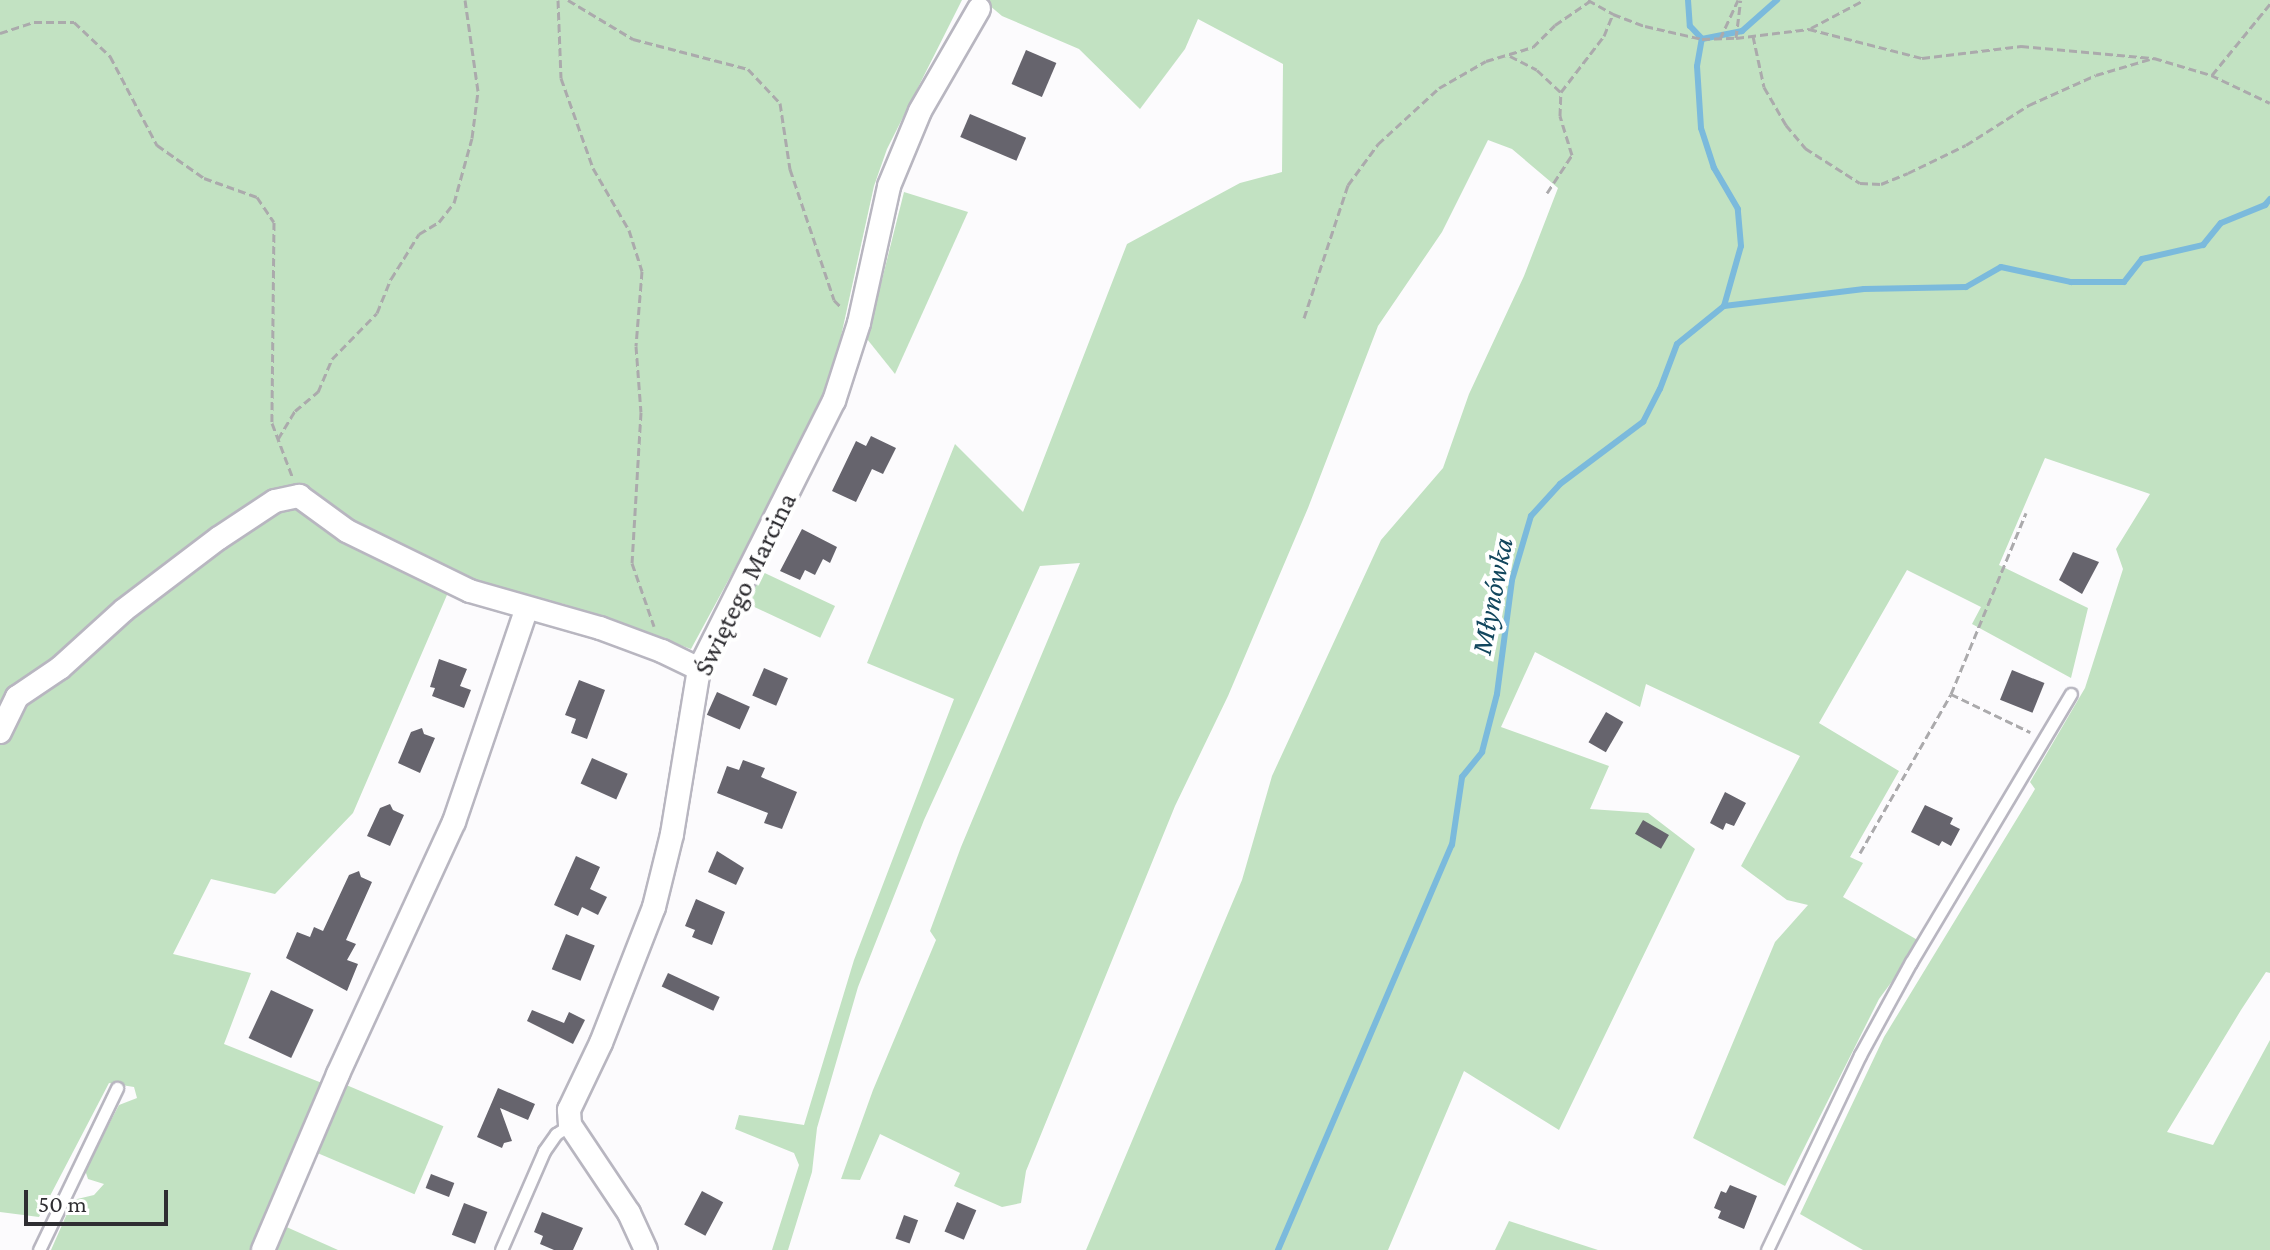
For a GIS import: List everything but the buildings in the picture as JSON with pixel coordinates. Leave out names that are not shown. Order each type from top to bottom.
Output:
[{"type":"street","name":"Świętego Marcina","points":[[570,1125],[569,1110],[601,1043],[654,907],[672,834],[699,669],[834,401],[859,323],[889,186],[920,111],[979,9]]},
{"type":"street","points":[[0,732],[17,697],[60,668],[124,610],[241,523],[275,501],[299,496],[347,531],[400,554],[424,570],[470,591],[600,628],[662,651],[699,669]]},
{"type":"street","points":[[263,1250],[338,1074],[454,822],[527,608]]},
{"type":"street","points":[[570,1125],[629,1213],[646,1250]]},
{"type":"lane","points":[[1767,1250],[1867,1042],[2071,694]]},
{"type":"lane","points":[[39,1250],[117,1088]]},
{"type":"lane","points":[[501,1250],[544,1151],[556,1134],[570,1125]]},
{"type":"path","points":[[278,439],[295,411],[318,392],[332,359],[377,313],[391,279],[412,243],[439,222],[454,203],[472,138],[478,91],[465,0]]},
{"type":"path","points":[[558,0],[561,78],[593,168],[629,230],[642,271],[636,346],[641,412],[632,563],[662,651]]},
{"type":"path","points":[[568,0],[633,39],[748,69],[780,103],[790,169],[810,234],[834,300],[859,323]]},
{"type":"path","points":[[1736,38],[1739,0]]},
{"type":"path","points":[[1720,39],[1739,0]]},
{"type":"path","points":[[1304,318],[1348,185],[1378,144],[1439,88],[1486,61],[1533,47],[1555,25],[1589,1],[1613,14],[1669,33],[1720,39],[1809,29],[1864,0]]},
{"type":"path","points":[[2211,75],[2270,4]]},
{"type":"path","points":[[1547,193],[1572,155],[1560,116],[1561,92],[1604,36],[1613,14]]},
{"type":"path","points":[[0,33],[34,22],[74,22],[110,56],[157,145],[204,178],[257,197],[274,222],[272,423],[299,496]]},
{"type":"path","points":[[1809,29],[1922,58],[2021,46],[2154,58],[2211,75],[2270,103]]},
{"type":"path","points":[[1753,36],[1764,87],[1786,125],[1805,148],[1860,183],[1881,184],[1908,173],[1966,145],[2029,105],[2110,70],[2154,58]]},
{"type":"path","points":[[1510,56],[1537,70],[1561,92]]},
{"type":"path","points":[[1860,853],[1951,694],[2026,513]]},
{"type":"path","points":[[1951,694],[2044,739]]},
{"type":"green space","points":[[0,0],[962,0],[887,149],[874,186],[838,350],[821,402],[798,452],[691,649],[564,604],[453,581],[353,813],[275,894],[211,879],[173,954],[251,973],[224,1044],[327,1085],[252,1250],[51,1250],[73,1200],[94,1195],[104,1184],[88,1179],[85,1170],[119,1105],[137,1098],[134,1087],[109,1083],[39,1217],[0,1212]]},
{"type":"green space","points":[[983,0],[2270,0],[2270,973],[2266,972],[2241,1010],[2167,1132],[2213,1145],[2270,1040],[2270,1250],[1863,1250],[1800,1214],[1884,1037],[2035,789],[2030,782],[2085,688],[2123,569],[2116,549],[2150,494],[2045,458],[1999,565],[2088,608],[2071,678],[1972,624],[1981,607],[1907,570],[1819,723],[1899,771],[1850,857],[1863,863],[1843,897],[1921,942],[1879,999],[1785,1186],[1693,1138],[1775,942],[1808,905],[1787,900],[1741,866],[1800,756],[1646,684],[1640,707],[1535,652],[1501,727],[1609,766],[1590,809],[1648,813],[1695,849],[1559,1130],[1464,1071],[1388,1250],[1086,1250],[1242,880],[1272,776],[1381,540],[1443,468],[1469,394],[1524,276],[1558,188],[1512,149],[1488,140],[1442,232],[1378,326],[1308,508],[1228,696],[1175,806],[1026,1171],[1021,1203],[1002,1207],[954,1186],[960,1173],[880,1134],[860,1180],[841,1179],[873,1090],[936,940],[930,931],[961,847],[1080,563],[1040,566],[924,820],[858,987],[817,1128],[812,1172],[788,1250],[772,1250],[799,1165],[794,1153],[735,1129],[739,1115],[804,1125],[854,960],[954,699],[867,663],[955,444],[1023,512],[1127,244],[1240,183],[1282,172],[1283,64],[1198,19],[1185,49],[1140,109],[1079,49],[1002,16]]},
{"type":"green space","points":[[904,192],[968,212],[895,374],[867,339]]},
{"type":"green space","points":[[758,570],[835,606],[820,638],[743,602]]},
{"type":"green space","points":[[344,1084],[443,1126],[415,1194],[315,1152]]},
{"type":"green space","points":[[1509,1221],[1598,1250],[1495,1250]]},
{"type":"green space","points":[[282,1225],[338,1250],[270,1250]]},
{"type":"waterway","points":[[1688,0],[1690,26],[1702,39]]},
{"type":"waterway","name":"Młynówka","points":[[1278,1250],[1452,845],[1462,777],[1482,752],[1497,694],[1512,580],[1531,516],[1560,484],[1643,422],[1677,344],[1724,306],[1741,246],[1738,209],[1714,168],[1701,128],[1697,66],[1702,39],[1742,31],[1777,0]]},
{"type":"waterway","points":[[1724,306],[1864,289],[1966,287],[2001,267],[2071,282],[2124,282],[2142,259],[2203,245],[2221,223],[2265,205],[2270,199]]}]
